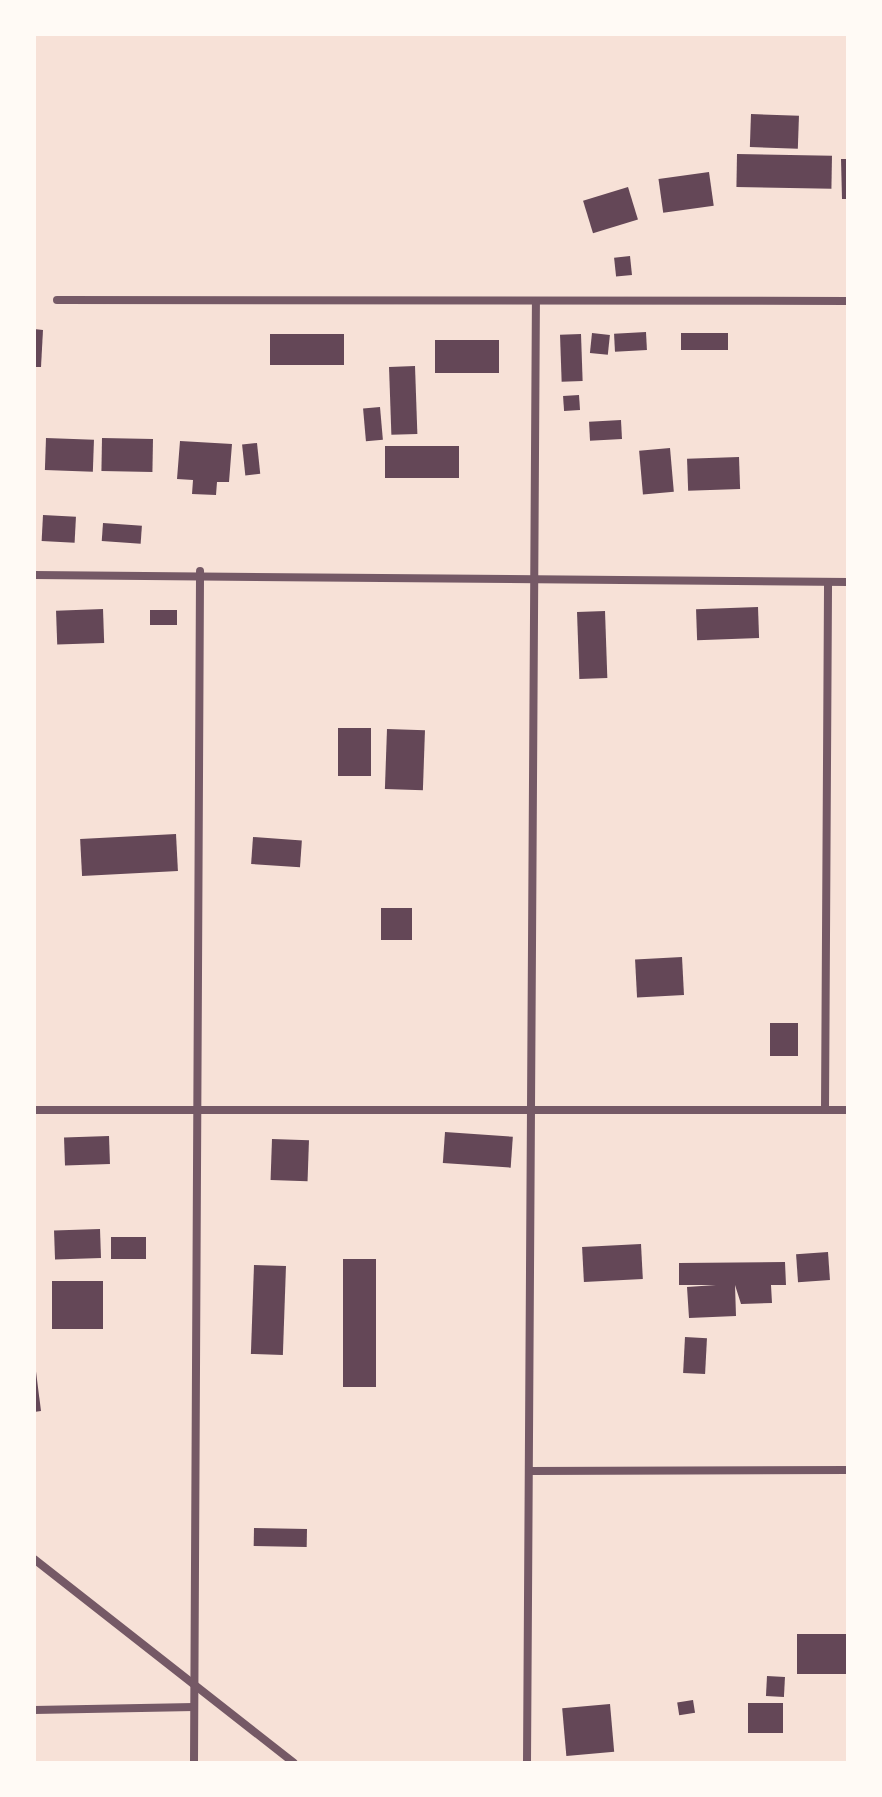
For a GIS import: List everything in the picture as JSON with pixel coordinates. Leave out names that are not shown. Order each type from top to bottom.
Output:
[{"type":"street","points":[[57,300],[848,301]]},
{"type":"street","points":[[527,1763],[536,301]]},
{"type":"street","points":[[194,1763],[200,571]]},
{"type":"street","points":[[34,575],[200,571],[534,581],[848,582]]},
{"type":"street","points":[[825,1110],[828,582]]},
{"type":"street","points":[[34,1110],[848,1110]]},
{"type":"street","points":[[529,1471],[848,1470]]},
{"type":"street","points":[[34,1559],[194,1690],[294,1763]]},
{"type":"street","points":[[34,1710],[194,1707]]},
{"type":"building","points":[[751,114],[799,116],[798,149],[750,147]]},
{"type":"building","points":[[737,154],[832,156],[831,189],[736,187]]},
{"type":"building","points":[[841,159],[848,159],[848,199],[842,199]]},
{"type":"building","points":[[709,172],[714,206],[663,213],[658,179]]},
{"type":"building","points":[[628,187],[638,220],[593,233],[583,201]]},
{"type":"building","points":[[630,256],[632,275],[616,277],[614,258]]},
{"type":"building","points":[[34,329],[43,330],[41,367],[34,367]]},
{"type":"building","points":[[646,332],[647,350],[615,352],[614,334]]},
{"type":"building","points":[[592,333],[610,335],[608,355],[590,353]]},
{"type":"building","points":[[681,333],[728,333],[728,350],[681,350]]},
{"type":"building","points":[[270,334],[344,334],[344,365],[270,365]]},
{"type":"building","points":[[581,334],[583,381],[562,382],[560,335]]},
{"type":"building","points":[[435,340],[499,340],[499,373],[435,373]]},
{"type":"building","points":[[415,366],[417,434],[391,435],[389,367]]},
{"type":"building","points":[[579,395],[580,410],[564,411],[563,396]]},
{"type":"building","points":[[380,407],[383,440],[366,441],[363,408]]},
{"type":"building","points":[[621,420],[622,439],[590,441],[589,422]]},
{"type":"building","points":[[46,438],[94,440],[93,472],[45,470]]},
{"type":"building","points":[[102,438],[153,439],[152,472],[101,471]]},
{"type":"building","points":[[180,441],[232,444],[229,482],[217,482],[216,495],[192,494],[193,480],[177,479]]},
{"type":"building","points":[[257,443],[260,474],[245,475],[242,445]]},
{"type":"building","points":[[385,446],[459,446],[459,478],[385,478]]},
{"type":"building","points":[[670,448],[674,492],[643,495],[639,451]]},
{"type":"building","points":[[739,457],[740,489],[688,491],[687,459]]},
{"type":"building","points":[[43,515],[76,517],[75,543],[42,541]]},
{"type":"building","points":[[103,523],[142,526],[141,544],[102,541]]},
{"type":"building","points":[[758,607],[759,638],[697,640],[696,609]]},
{"type":"building","points":[[103,609],[104,643],[57,645],[56,611]]},
{"type":"building","points":[[150,610],[177,610],[177,625],[150,625]]},
{"type":"building","points":[[605,611],[607,678],[579,679],[577,612]]},
{"type":"building","points":[[338,728],[371,728],[371,776],[338,776]]},
{"type":"building","points":[[387,729],[425,730],[423,790],[385,789]]},
{"type":"building","points":[[176,834],[178,871],[82,876],[80,839]]},
{"type":"building","points":[[253,837],[302,840],[300,867],[251,864]]},
{"type":"building","points":[[381,908],[412,908],[412,940],[381,940]]},
{"type":"building","points":[[682,957],[684,995],[637,997],[635,959]]},
{"type":"building","points":[[770,1023],[798,1023],[798,1056],[770,1056]]},
{"type":"building","points":[[445,1132],[513,1137],[511,1168],[443,1163]]},
{"type":"building","points":[[109,1136],[110,1164],[65,1166],[64,1138]]},
{"type":"building","points":[[272,1139],[309,1140],[308,1181],[271,1180]]},
{"type":"building","points":[[100,1229],[101,1258],[55,1260],[54,1231]]},
{"type":"building","points":[[111,1237],[146,1237],[146,1259],[111,1259]]},
{"type":"building","points":[[641,1244],[643,1279],[584,1282],[582,1247]]},
{"type":"building","points":[[828,1252],[830,1280],[798,1282],[796,1254]]},
{"type":"building","points":[[343,1259],[376,1259],[376,1387],[343,1387]]},
{"type":"building","points":[[785,1262],[786,1285],[771,1285],[772,1303],[741,1304],[735,1285],[736,1316],[689,1318],[687,1287],[716,1285],[679,1285],[679,1263]]},
{"type":"building","points":[[254,1265],[286,1266],[283,1355],[251,1354]]},
{"type":"building","points":[[52,1281],[103,1281],[103,1329],[52,1329]]},
{"type":"building","points":[[685,1337],[707,1338],[705,1374],[683,1373]]},
{"type":"building","points":[[34,1356],[41,1411],[34,1412]]},
{"type":"building","points":[[254,1528],[307,1529],[307,1547],[254,1546]]},
{"type":"building","points":[[797,1634],[848,1634],[848,1674],[797,1674]]},
{"type":"building","points":[[767,1676],[785,1677],[784,1697],[766,1696]]},
{"type":"building","points":[[693,1700],[695,1713],[679,1715],[677,1703]]},
{"type":"building","points":[[748,1703],[783,1703],[783,1733],[748,1733]]},
{"type":"building","points":[[610,1704],[614,1752],[566,1756],[562,1708]]}]
